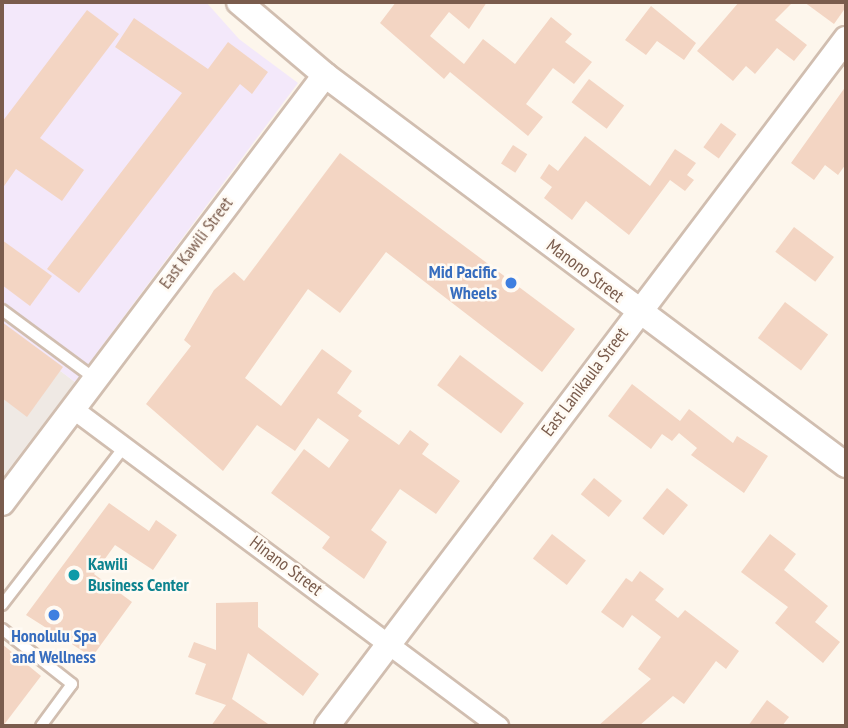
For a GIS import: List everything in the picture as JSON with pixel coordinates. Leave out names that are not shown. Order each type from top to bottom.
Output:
[{"type":"street","points":[[239,2],[325,75]]},
{"type":"street","name":"East Lanikaula Street","points":[[327,726],[846,39]]},
{"type":"street","name":"Manono Street","points":[[325,75],[846,465]]},
{"type":"street","name":"East Kawili Street","points":[[2,503],[325,75]]},
{"type":"street","name":"Hinano Street","points":[[72,408],[498,726]]},
{"type":"lane","points":[[2,310],[94,378]]},
{"type":"lane","points":[[2,605],[124,447]]},
{"type":"lane","points":[[2,629],[72,684],[41,726]]},
{"type":"shaded area","points":[[2,2],[206,2],[239,39],[298,83],[75,382],[2,327]]},
{"type":"shaded area","points":[[2,327],[75,382],[2,478]]},
{"type":"building","points":[[396,2],[487,2],[469,29],[449,12],[430,36],[464,64],[483,39],[515,64],[551,17],[572,34],[565,42],[592,62],[574,84],[553,68],[526,104],[543,117],[528,136],[450,72],[444,79],[380,23]]},
{"type":"building","points":[[739,2],[793,2],[775,20],[807,45],[794,61],[777,48],[755,74],[746,66],[733,81],[697,51]]},
{"type":"building","points":[[804,2],[846,2],[846,7],[834,24]]},
{"type":"building","points":[[651,6],[696,43],[684,60],[657,41],[646,55],[625,40]]},
{"type":"building","points":[[87,10],[119,34],[40,138],[84,170],[62,201],[16,169],[2,189],[2,122]]},
{"type":"building","points":[[134,18],[208,69],[228,42],[268,72],[252,94],[240,84],[79,293],[47,269],[182,93],[115,47]]},
{"type":"building","points":[[589,79],[624,105],[607,129],[572,102]]},
{"type":"building","points":[[846,86],[846,164],[838,175],[825,165],[814,180],[791,163]]},
{"type":"building","points":[[721,123],[736,134],[719,158],[703,147]]},
{"type":"building","points":[[585,136],[650,186],[675,149],[696,163],[687,175],[694,180],[685,191],[670,180],[629,235],[586,201],[572,220],[544,198],[552,187],[540,178],[549,164],[558,171]]},
{"type":"building","points":[[513,145],[527,154],[515,173],[501,163]]},
{"type":"building","points":[[340,153],[575,329],[542,372],[386,252],[340,313],[308,289],[245,378],[281,406],[322,349],[352,371],[337,393],[362,411],[358,416],[399,445],[410,430],[429,444],[422,454],[460,481],[436,514],[400,489],[371,530],[387,542],[364,579],[322,548],[330,537],[271,493],[304,449],[329,468],[349,440],[318,418],[295,451],[257,425],[223,471],[146,404],[191,346],[184,340],[214,290],[234,272],[244,281]]},
{"type":"building","points":[[794,227],[834,257],[815,282],[775,252]]},
{"type":"building","points":[[2,240],[52,276],[30,306],[2,285]]},
{"type":"building","points":[[785,302],[828,334],[801,370],[758,338]]},
{"type":"building","points":[[2,322],[63,367],[27,417],[2,398]]},
{"type":"building","points":[[460,355],[524,403],[501,433],[437,385]]},
{"type":"building","points":[[632,384],[680,421],[689,409],[733,443],[737,436],[768,456],[744,493],[691,455],[697,448],[679,433],[672,441],[662,434],[651,449],[608,416]]},
{"type":"building","points":[[594,478],[622,501],[609,517],[581,494]]},
{"type":"building","points":[[667,488],[688,505],[663,535],[642,518]]},
{"type":"building","points":[[109,503],[149,531],[156,520],[177,535],[153,570],[115,545],[94,574],[132,602],[92,657],[26,615]]},
{"type":"building","points":[[552,534],[586,560],[567,585],[533,558]]},
{"type":"building","points":[[770,534],[796,554],[784,570],[828,606],[815,622],[840,642],[823,663],[775,623],[788,607],[741,572]]},
{"type":"building","points":[[640,571],[664,589],[655,600],[678,618],[685,610],[739,651],[726,669],[716,661],[684,704],[673,696],[639,726],[598,726],[651,679],[638,669],[661,637],[632,615],[623,628],[601,612],[626,578],[632,582]]},
{"type":"building","points":[[258,602],[258,627],[319,674],[303,696],[248,653],[232,699],[271,726],[211,726],[226,705],[195,694],[206,664],[188,657],[194,642],[216,650],[216,603]]},
{"type":"building","points":[[2,644],[41,676],[3,726],[2,726]]},
{"type":"building","points":[[767,700],[789,717],[782,726],[748,726]]},
{"type":"place","name":"Mid Pacific Wheels","points":[[511,283]]},
{"type":"place","name":"Kawili Business Center","points":[[74,575]]},
{"type":"place","name":"Honolulu Spa and Wellness","points":[[54,615]]}]
